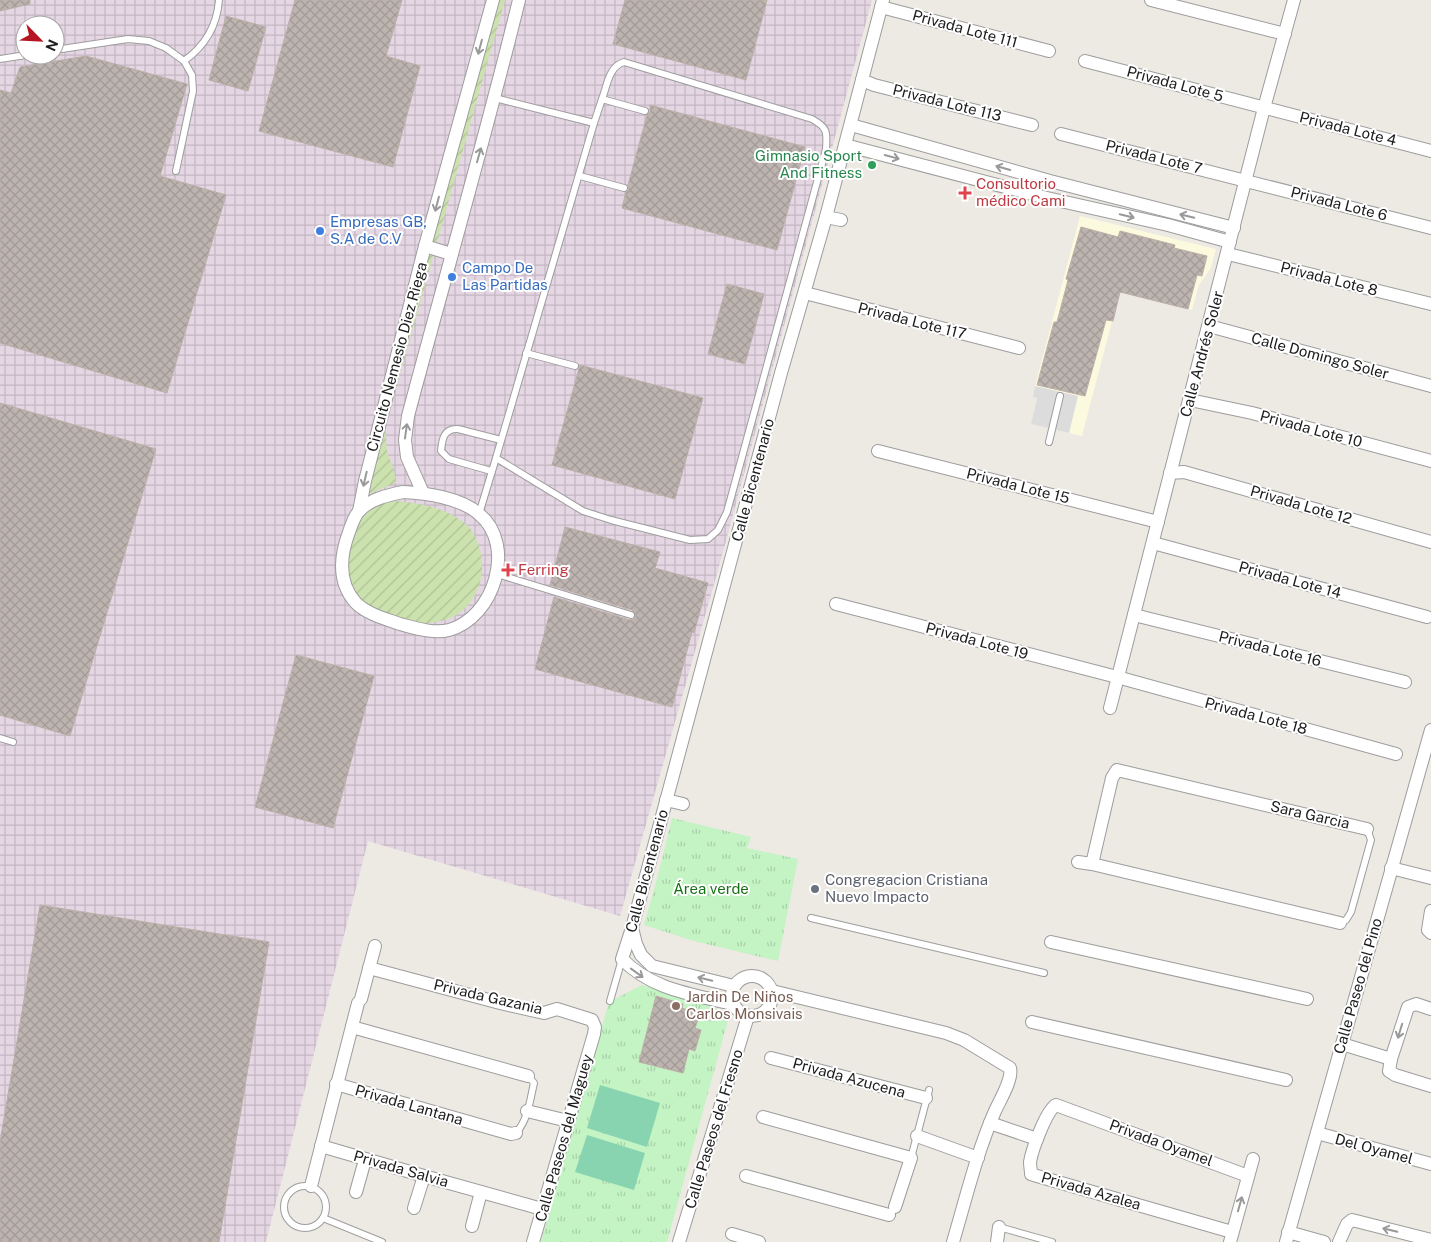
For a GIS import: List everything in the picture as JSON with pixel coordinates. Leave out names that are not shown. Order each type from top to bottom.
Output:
[{"type":"street","name":"Circuito Nemesio Diez Riega","points":[[359,511],[390,494],[404,492],[423,493],[466,506],[479,514],[492,529],[497,544],[497,574],[489,597],[482,608],[466,623],[448,631],[432,631],[379,616],[358,605],[347,592],[342,576],[342,556],[351,526],[359,511],[365,481],[426,246],[493,0]]},
{"type":"street","name":"Circuito Nemesio Diez Riega","points":[[423,493],[407,457],[405,440],[408,416],[495,98],[519,0]]},
{"type":"street","points":[[1151,0],[1285,34]]},
{"type":"street","name":"Calle Andrés Soler","points":[[1110,708],[1264,108],[1294,0]]},
{"type":"street","name":"Privada Lote 111","points":[[882,3],[1049,51]]},
{"type":"street","name":"Calle Bicentenario","points":[[622,959],[632,928],[781,373],[826,217],[882,3]]},
{"type":"street","name":"Privada Lote 5","points":[[1085,61],[1264,108]]},
{"type":"street","name":"Privada Lote 113","points":[[862,80],[874,85],[1032,125]]},
{"type":"street","name":"Privada Lote 4","points":[[1264,108],[1431,151]]},
{"type":"street","points":[[850,125],[1050,181],[1234,228]]},
{"type":"street","name":"Privada Lote 7","points":[[1061,134],[1246,181]]},
{"type":"street","name":"Privada Lote 8","points":[[845,145],[1047,198],[1168,225],[1229,248],[1431,304]]},
{"type":"street","points":[[1047,198],[1050,181]]},
{"type":"street","name":"Privada Lote 6","points":[[1246,181],[1431,228]]},
{"type":"street","points":[[826,217],[841,220]]},
{"type":"street","points":[[426,246],[451,254]]},
{"type":"street","name":"Privada Lote 117","points":[[805,293],[1019,348]]},
{"type":"street","name":"Calle Domingo Soler","points":[[1209,326],[1431,386]]},
{"type":"street","name":"Privada Lote 10","points":[[1190,400],[1252,414],[1431,461]]},
{"type":"street","name":"Privada Lote 15","points":[[878,451],[1158,522]]},
{"type":"street","name":"Privada Lote 12","points":[[1170,474],[1184,472],[1431,542]]},
{"type":"street","name":"Privada Lote 14","points":[[1153,543],[1427,617]]},
{"type":"street","name":"Privada Lote 19","points":[[836,604],[1117,677]]},
{"type":"street","name":"Privada Lote 16","points":[[1134,615],[1406,682]]},
{"type":"street","name":"Privada Lote 18","points":[[1117,677],[1396,754]]},
{"type":"street","name":"Calle Paseo del Pino","points":[[1287,1237],[1318,1133],[1391,868],[1426,772],[1431,730]]},
{"type":"street","name":"Sara Garcia","points":[[1092,864],[1112,778],[1117,770],[1367,829]]},
{"type":"street","points":[[666,800],[683,804]]},
{"type":"street","name":"Sara Garcia","points":[[1078,862],[1340,923]]},
{"type":"street","points":[[1391,868],[1431,878]]},
{"type":"street","points":[[1431,911],[1427,925],[1431,933]]},
{"type":"street","points":[[632,928],[641,955],[652,966],[734,986]]},
{"type":"street","points":[[1051,942],[1307,999]]},
{"type":"street","points":[[369,968],[375,946]]},
{"type":"street","points":[[622,959],[640,976],[655,984],[732,1004],[742,1014],[748,1016],[755,1016],[767,1010],[772,997],[772,991],[765,980],[754,976],[741,979],[734,986],[731,993],[732,1004]]},
{"type":"street","name":"Privada Lantana","points":[[369,968],[336,1084],[511,1134],[516,1133]]},
{"type":"street","name":"Privada Gazania","points":[[369,968],[544,1013],[557,1009],[586,1017],[592,1020],[595,1026],[594,1034]]},
{"type":"street","points":[[772,991],[946,1033],[964,1040],[1010,1068],[1010,1077],[990,1123],[953,1242]]},
{"type":"street","points":[[1431,1009],[1416,1004],[1411,1004],[1408,1007],[1389,1071],[1431,1086]]},
{"type":"street","name":"Calle Paseos del Fresno","points":[[679,1242],[748,1016]]},
{"type":"street","points":[[1032,1022],[1286,1080]]},
{"type":"street","name":"Privada Lantana","points":[[352,1027],[528,1076]]},
{"type":"street","name":"Calle Paseos del Maguey","points":[[533,1242],[594,1034]]},
{"type":"street","points":[[1342,1044],[1391,1059]]},
{"type":"street","name":"Privada Azucena","points":[[771,1058],[928,1094]]},
{"type":"street","points":[[311,1186],[336,1084]]},
{"type":"street","name":"Privada Oyamel","points":[[1037,1139],[1050,1110],[1053,1106],[1059,1106],[1248,1176]]},
{"type":"street","points":[[527,1111],[568,1120]]},
{"type":"street","points":[[746,1176],[892,1211],[910,1158],[763,1117]]},
{"type":"street","points":[[990,1123],[1037,1139]]},
{"type":"street","name":"Del Oyamel","points":[[1318,1133],[1431,1164]]},
{"type":"street","points":[[917,1136],[978,1158]]},
{"type":"street","name":"Privada Azalea","points":[[1037,1139],[1030,1162],[1032,1174],[1231,1237]]},
{"type":"street","name":"Privada Salvia","points":[[321,1146],[542,1209]]},
{"type":"street","points":[[1231,1237],[1252,1158]]},
{"type":"street","points":[[356,1192],[365,1160]]},
{"type":"street","points":[[414,1208],[424,1176]]},
{"type":"street","points":[[472,1226],[482,1192]]},
{"type":"street","points":[[1338,1242],[1347,1224],[1352,1220],[1431,1240]]},
{"type":"street","points":[[997,1242],[999,1227]]},
{"type":"street","points":[[732,1234],[759,1242]]},
{"type":"street","points":[[1287,1237],[1324,1242]]},
{"type":"lane","points":[[184,61],[196,52],[208,37],[218,12],[219,0]]},
{"type":"lane","points":[[65,48],[128,39],[149,41],[166,48],[184,61],[192,75],[194,91],[176,171]]},
{"type":"lane","points":[[0,59],[15,57]]},
{"type":"lane","points":[[479,514],[580,176],[594,123],[612,70],[617,64],[624,62],[812,118],[821,124],[827,133],[826,149],[727,512],[718,530],[708,539],[690,540],[583,511],[496,458]]},
{"type":"lane","points":[[495,98],[594,123]]},
{"type":"lane","points":[[602,99],[645,111]]},
{"type":"lane","points":[[580,176],[624,188]]},
{"type":"lane","points":[[526,352],[575,366]]},
{"type":"lane","points":[[1049,442],[1060,396]]},
{"type":"lane","points":[[492,470],[449,459],[441,451],[442,442],[446,432],[451,428],[501,440]]},
{"type":"lane","points":[[497,574],[631,615]]},
{"type":"lane","points":[[0,738],[13,742]]},
{"type":"lane","name":"Sara Garcia","points":[[1340,923],[1346,920],[1351,912],[1371,840],[1367,829]]},
{"type":"lane","points":[[811,918],[1044,973]]},
{"type":"lane","points":[[610,1001],[622,959]]},
{"type":"lane","name":"Privada Lantana","points":[[516,1133],[527,1111],[534,1083],[528,1076]]},
{"type":"lane","points":[[910,1158],[928,1094]]},
{"type":"lane","points":[[302,1186],[311,1186],[324,1198],[325,1212],[323,1218],[312,1227],[298,1227],[287,1218],[284,1212],[286,1198],[290,1192],[302,1186]]},
{"type":"lane","points":[[323,1218],[382,1242]]},
{"type":"lane","points":[[999,1227],[1052,1242]]},
{"type":"shaded area","points":[[0,0],[872,0],[720,563],[620,916],[368,841],[266,1242],[0,1242]]},
{"type":"shaded area","points":[[1080,216],[1216,249],[1211,268],[1199,285],[1192,310],[1120,291],[1082,436],[1031,424],[1037,398],[1033,397],[1035,386]]},
{"type":"shaded area","points":[[1035,386],[1078,396],[1069,433],[1031,424],[1037,398],[1033,397]]},
{"type":"green space","points":[[493,0],[505,0],[385,428],[387,452],[394,470],[396,483],[366,495]]},
{"type":"green space","points":[[397,501],[425,505],[453,515],[468,526],[476,537],[482,561],[480,584],[470,603],[452,617],[427,623],[397,618],[364,603],[358,598],[351,587],[345,565],[344,550],[347,540],[368,511],[382,504]]},
{"type":"green space","name":"Área verde","points":[[672,818],[751,837],[747,848],[798,859],[778,961],[694,941],[644,925]]},
{"type":"green space","points":[[642,985],[719,1009],[728,1020],[667,1242],[541,1242],[609,1002]]},
{"type":"green space","points":[[600,1085],[660,1103],[647,1147],[587,1128]]},
{"type":"green space","points":[[587,1135],[645,1153],[634,1190],[575,1172]]},
{"type":"building","points":[[0,0],[30,0],[30,4],[0,11]]},
{"type":"building","points":[[295,0],[402,0],[386,56],[420,66],[393,167],[259,131]]},
{"type":"building","points":[[625,0],[767,0],[746,80],[613,44]]},
{"type":"building","points":[[226,16],[266,27],[248,91],[209,80]]},
{"type":"building","points":[[86,56],[187,84],[160,176],[226,195],[167,393],[0,343],[0,90],[11,93],[20,67],[65,65],[65,60]]},
{"type":"building","points":[[650,105],[805,147],[777,250],[622,208],[626,192],[629,190],[628,185],[647,115],[650,112]]},
{"type":"building","points":[[1081,227],[1118,237],[1120,231],[1175,245],[1174,248],[1207,256],[1202,276],[1197,275],[1188,309],[1120,292],[1113,321],[1106,320],[1085,396],[1037,385],[1054,322],[1057,322],[1068,280],[1066,279]]},
{"type":"building","points":[[727,284],[764,294],[745,364],[708,354]]},
{"type":"building","points":[[580,365],[703,398],[675,499],[552,465]]},
{"type":"building","points":[[0,403],[156,449],[70,736],[0,715]]},
{"type":"building","points":[[565,527],[660,552],[655,568],[708,583],[694,633],[692,632],[672,707],[535,669],[554,597],[630,620],[636,616],[632,610],[550,585]]},
{"type":"building","points":[[296,655],[374,676],[333,828],[255,807]]},
{"type":"building","points":[[40,905],[269,942],[219,1242],[0,1242],[0,1142]]},
{"type":"building","name":"Jardin De Niños Carlos Monsivais","points":[[656,996],[683,1004],[682,1008],[700,1014],[695,1028],[701,1030],[695,1051],[689,1049],[683,1073],[639,1062]]},
{"type":"place","name":"Gimnasio Sport And Fitness","points":[[872,165]]},
{"type":"place","name":"Consultorio médico Cami","points":[[965,193]]},
{"type":"place","name":"Empresas GB, S.A de C.V","points":[[320,231]]},
{"type":"place","name":"Campo De Las Partidas","points":[[452,277]]},
{"type":"place","name":"Ferring","points":[[508,570]]},
{"type":"place","name":"Congregacion Cristiana Nuevo Impacto","points":[[815,889]]},
{"type":"place","name":"Jardin De Niños Carlos Monsivais","points":[[676,1006]]}]
